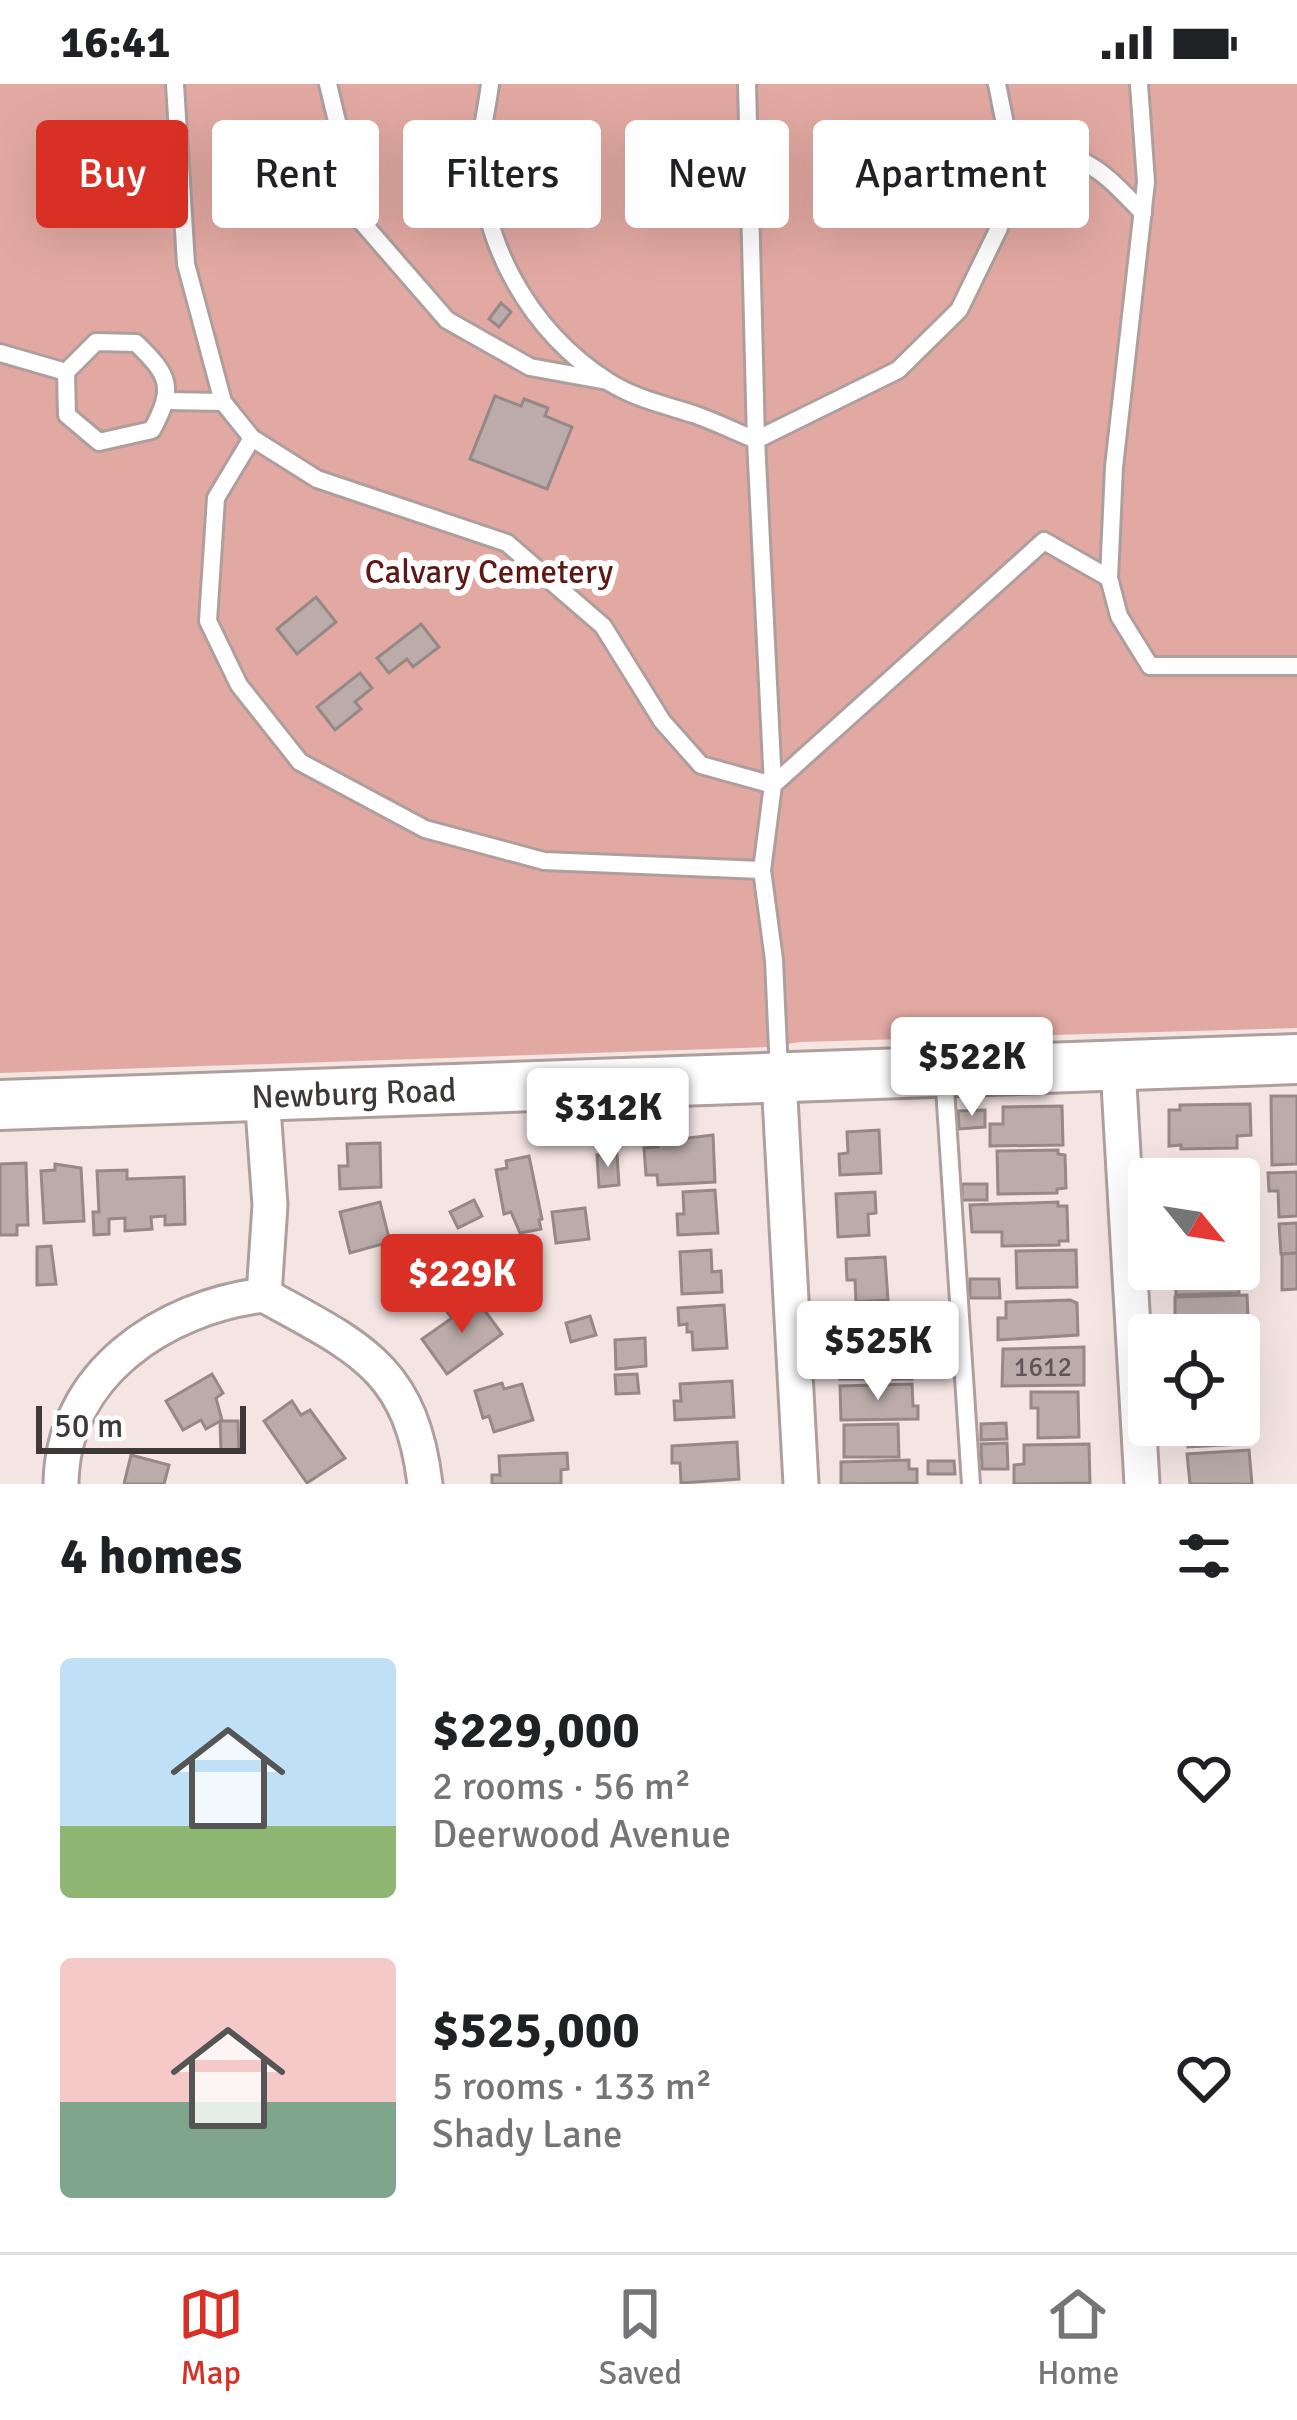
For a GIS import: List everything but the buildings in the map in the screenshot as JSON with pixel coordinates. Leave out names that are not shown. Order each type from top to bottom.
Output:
[{"type":"main road","name":"Newburg Road","points":[[0,1105],[1297,1059]]},
{"type":"street","points":[[1118,1067],[1142,1484]]},
{"type":"street","points":[[779,1079],[801,1484]]},
{"type":"street","points":[[262,1095],[270,1205],[264,1295]]},
{"type":"street","points":[[61,1484],[64,1445],[72,1420],[111,1365],[150,1334],[190,1315],[228,1300],[264,1295],[347,1341],[385,1374],[412,1420],[421,1445],[425,1484]]},
{"type":"lane","points":[[175,84],[185,264],[223,402],[252,438],[317,479],[507,543],[603,626],[662,721],[701,765],[773,785]]},
{"type":"lane","points":[[328,84],[361,221],[447,320],[530,367],[608,381]]},
{"type":"lane","points":[[490,84],[481,142],[486,206],[503,262],[540,323],[608,381],[642,399],[756,440],[898,370],[959,310],[999,228]]},
{"type":"lane","points":[[747,84],[756,440],[773,785],[762,870],[774,960],[779,1079]]},
{"type":"lane","points":[[997,84],[1004,120]]},
{"type":"lane","points":[[1139,84],[1146,182],[1114,466],[1109,578],[1119,616],[1150,666],[1297,666]]},
{"type":"lane","points":[[1089,163],[1099,167],[1143,214]]},
{"type":"lane","points":[[96,342],[136,343],[164,370],[167,401],[152,430],[99,442],[68,415],[66,372],[96,342]]},
{"type":"lane","points":[[0,353],[66,372]]},
{"type":"lane","points":[[167,401],[223,402]]},
{"type":"lane","points":[[252,438],[216,498],[208,621],[239,686],[300,762],[425,829],[544,861],[762,870]]},
{"type":"lane","points":[[773,785],[1044,541],[1109,578]]},
{"type":"lane","points":[[944,1072],[971,1484]]},
{"type":"green space","name":"Calvary Cemetery","points":[[0,84],[1297,84],[1297,1028],[0,1073]]}]
